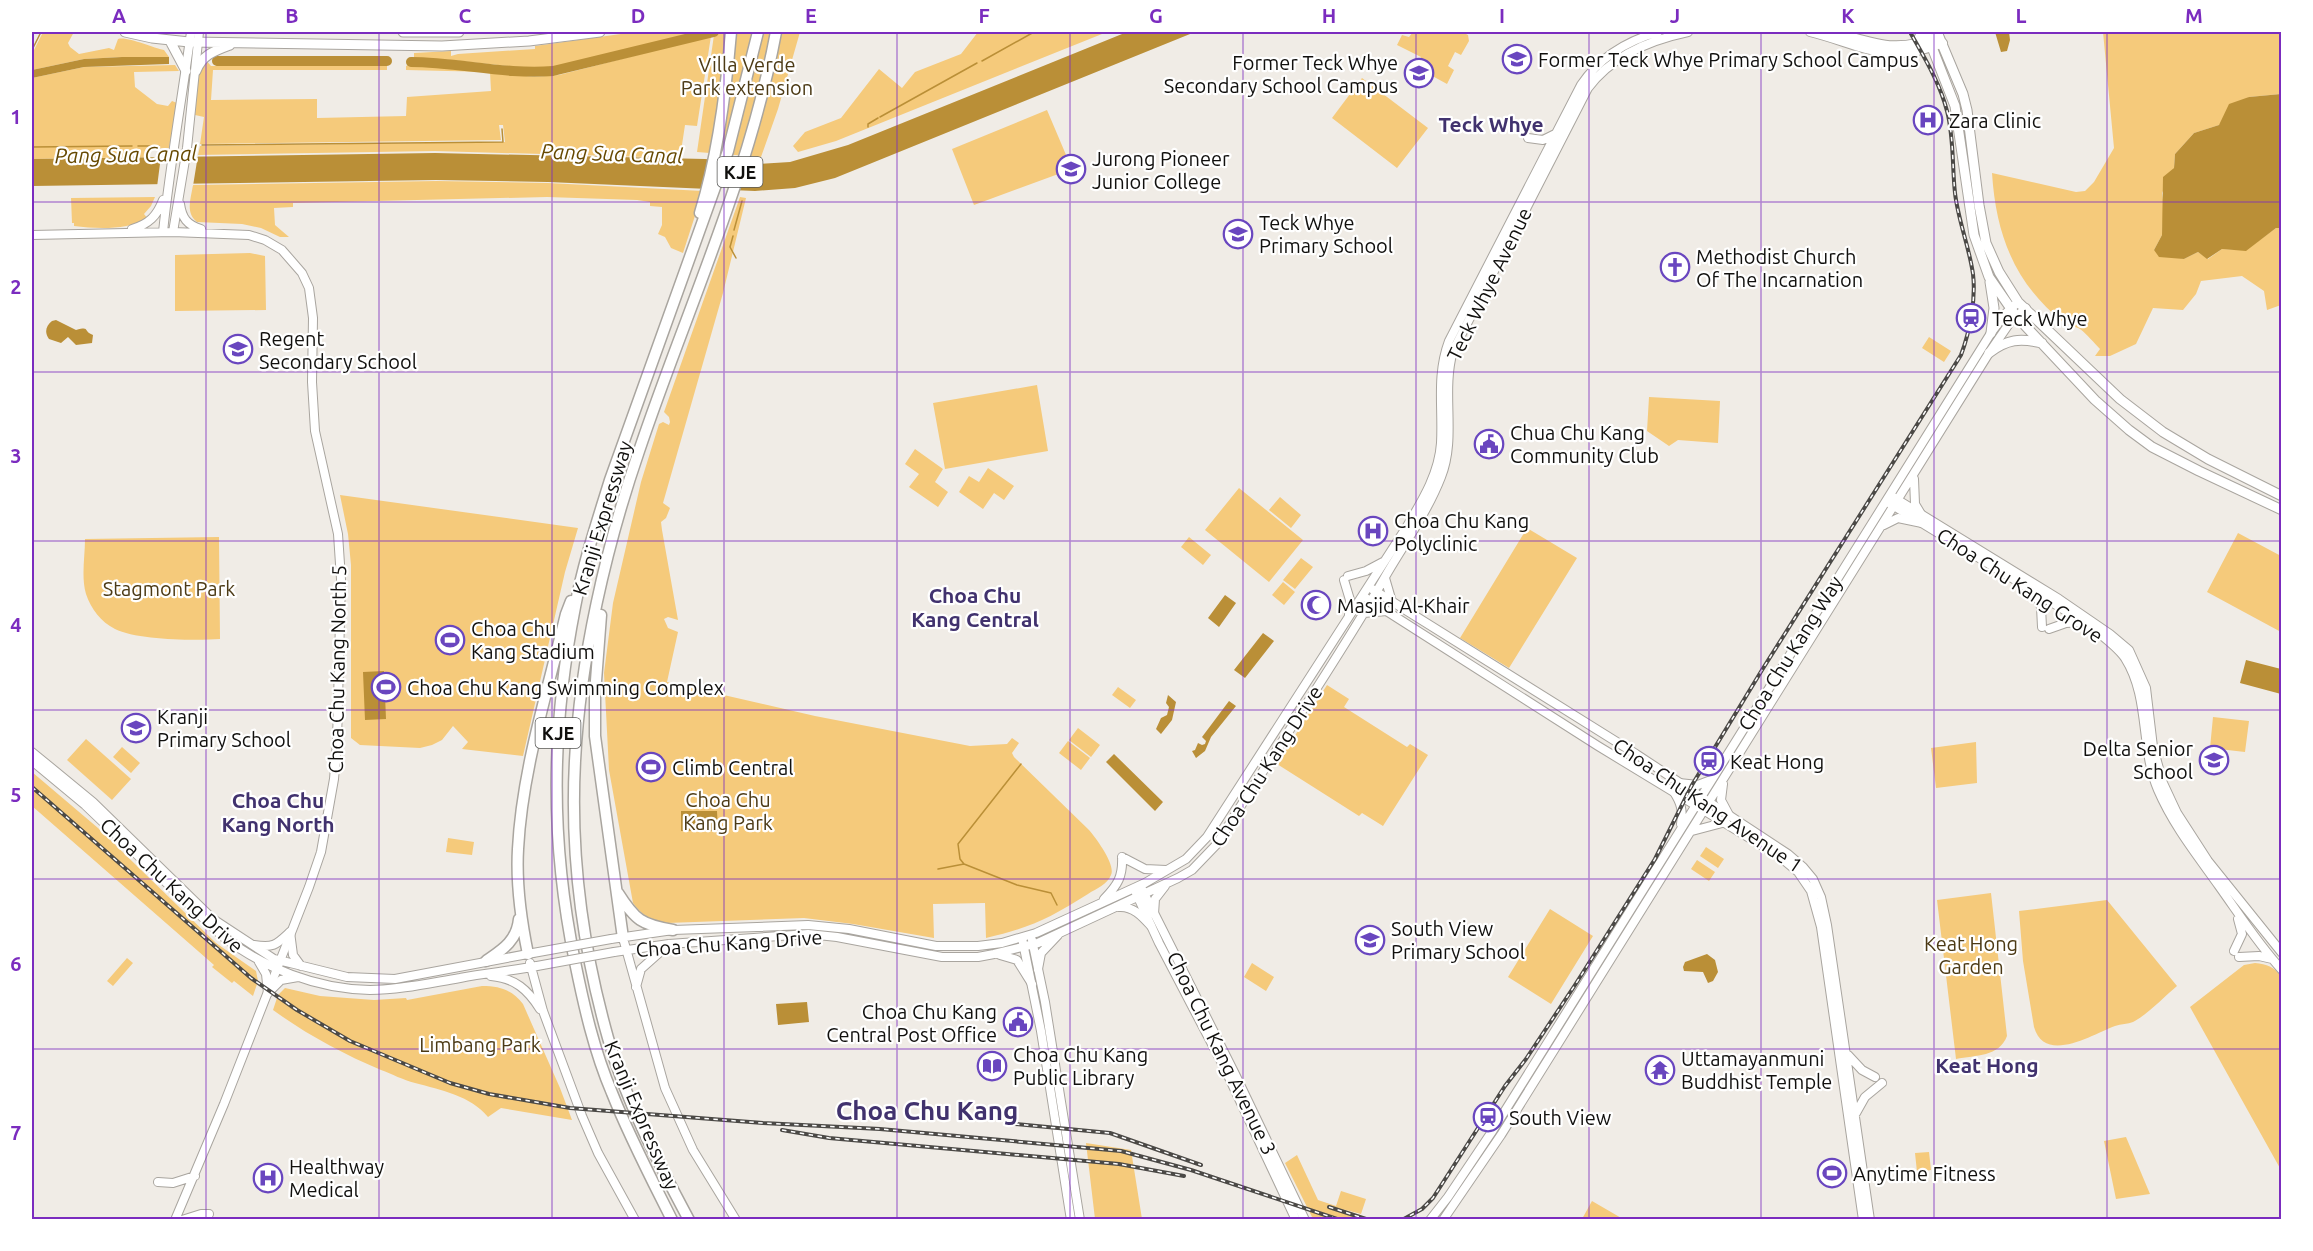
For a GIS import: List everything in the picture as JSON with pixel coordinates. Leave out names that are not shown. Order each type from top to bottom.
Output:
[{"type":"highway","points":[[685,274],[720,121],[731,32]]},
{"type":"highway","name":"Kranji Expressway","points":[[672,1220],[641,1160],[611,1092],[582,997],[562,896],[556,823],[558,726],[565,661],[583,571],[610,480],[728,151],[758,32]]},
{"type":"highway","name":"Kranji Expressway","points":[[689,1220],[658,1164],[626,1089],[608,1039],[585,934],[575,845],[575,762],[584,680],[600,591],[625,495],[674,353],[736,186],[777,32]]},
{"type":"highway","points":[[486,961],[509,945],[519,924],[518,849],[524,791],[566,614],[583,571]]},
{"type":"highway","points":[[600,591],[601,623],[595,694],[595,736],[623,938]]},
{"type":"highway","points":[[615,888],[630,913],[639,921],[656,928],[673,930]]},
{"type":"highway","points":[[520,903],[530,953]]},
{"type":"main road","points":[[125,32],[152,38],[194,42],[442,46],[529,41],[600,32]]},
{"type":"main road","points":[[403,32],[459,32]]},
{"type":"main road","name":"Teck Whye Avenue","points":[[1368,587],[1414,515],[1438,466],[1441,442],[1440,380],[1442,363],[1449,341],[1555,134],[1587,75],[1614,51],[1658,32]]},
{"type":"main road","name":"Teck Whye Avenue","points":[[1377,593],[1418,522],[1444,469],[1449,442],[1447,380],[1455,346],[1588,88],[1619,58],[1653,42],[1688,32]]},
{"type":"main road","points":[[1810,32],[1879,53],[1895,53],[1929,40]]},
{"type":"main road","points":[[1836,32],[1875,44],[1901,47],[1940,37],[1967,110],[1986,243],[2018,309],[2042,343],[2107,412],[2152,447],[2282,510]]},
{"type":"main road","points":[[1916,44],[1922,32]]},
{"type":"main road","points":[[152,38],[171,47],[191,71],[208,54],[235,43]]},
{"type":"main road","points":[[170,40],[178,54]]},
{"type":"main road","points":[[1929,40],[1955,106],[1974,235],[1989,277],[1994,308],[1991,333]]},
{"type":"main road","points":[[1528,138],[1543,140],[1555,134]]},
{"type":"main road","points":[[1989,277],[2018,309],[2120,399],[2156,427],[2208,459],[2282,496]]},
{"type":"main road","name":"Choa Chu Kang Way","points":[[1430,1220],[1440,1209],[1493,1130],[1991,333],[2005,314],[2018,309]]},
{"type":"main road","name":"Choa Chu Kang Way","points":[[1443,1220],[1498,1140],[2018,309]]},
{"type":"main road","points":[[1989,353],[2001,344],[2013,340],[2042,343]]},
{"type":"main road","points":[[1884,525],[1898,518],[1922,519],[1915,504],[1914,475]]},
{"type":"main road","points":[[2255,483],[2260,496],[2268,504]]},
{"type":"main road","points":[[1348,618],[1350,600],[1346,578],[1383,562]]},
{"type":"main road","points":[[1364,613],[1389,606],[1385,578]]},
{"type":"main road","name":"Choa Chu Kang Drive","points":[[32,761],[85,805],[222,936],[259,961],[347,977],[395,979],[530,953],[673,930],[808,925],[849,929],[936,946],[978,946],[1026,937],[1137,887],[1186,859],[1207,837],[1368,587]]},
{"type":"main road","name":"Choa Chu Kang Drive","points":[[32,752],[93,802],[213,919],[299,977],[322,983],[368,990],[403,988],[669,944],[808,934],[837,937],[942,957],[978,957],[1033,945],[1192,870],[1217,844],[1377,593]]},
{"type":"main road","points":[[1692,831],[1728,818],[1721,800],[1724,778]]},
{"type":"main road","points":[[1679,783],[1698,785],[1711,779]]},
{"type":"main road","points":[[1674,792],[1681,803],[1683,812],[1681,827]]},
{"type":"main road","points":[[1102,901],[1119,881],[1123,872],[1122,857],[1145,869],[1168,870]]},
{"type":"main road","points":[[1154,915],[1155,899],[1170,882]]},
{"type":"main road","points":[[1113,908],[1124,906],[1133,910],[1151,926]]},
{"type":"main road","points":[[251,945],[275,946],[290,932]]},
{"type":"main road","points":[[290,932],[293,956],[302,967]]},
{"type":"main road","points":[[1038,969],[1041,953],[1061,932]]},
{"type":"main road","points":[[623,938],[665,1088],[693,1150],[736,1220]]},
{"type":"main road","points":[[636,988],[641,969],[669,944]]},
{"type":"main road","points":[[936,946],[937,953],[942,957]]},
{"type":"main road","points":[[530,953],[543,1011],[586,1125],[598,1153],[635,1220]]},
{"type":"main road","points":[[994,954],[1017,960],[1032,984]]},
{"type":"main road","points":[[259,961],[266,974],[267,993]]},
{"type":"main road","points":[[477,975],[500,977],[517,983],[543,1011]]},
{"type":"main road","points":[[267,993],[281,981],[299,977]]},
{"type":"street","points":[[191,32],[194,42]]},
{"type":"street","points":[[173,232],[186,155],[194,42],[199,32]]},
{"type":"street","points":[[163,232],[167,189],[191,71]]},
{"type":"street","points":[[32,235],[118,232],[141,227],[159,212],[167,189]]},
{"type":"street","points":[[180,190],[181,213],[185,220],[193,227],[212,232]]},
{"type":"street","name":"Choa Chu Kang North 5","points":[[118,232],[212,232],[249,235],[265,240],[282,250],[302,273],[312,303],[312,382],[315,431],[340,550],[337,751],[330,814],[321,852],[195,1176],[175,1220]]},
{"type":"street","name":"Choa Chu Kang Grove","points":[[1887,498],[2084,622],[2132,656],[2146,688],[2153,747],[2163,783],[2177,813],[2208,861],[2282,953]]},
{"type":"street","name":"Choa Chu Kang Grove","points":[[1922,519],[2059,599],[2110,634],[2124,651],[2137,686],[2147,749],[2157,787],[2177,827],[2282,970]]},
{"type":"street","name":"Choa Chu Kang Avenue 1","points":[[1368,587],[1389,606],[1674,792],[1705,810],[1728,818],[1793,858],[1813,879],[1821,897],[1827,925],[1870,1220]]},
{"type":"street","points":[[2035,592],[2045,628],[2067,622],[2084,622]]},
{"type":"street","name":"Choa Chu Kang Avenue 1","points":[[1363,595],[1372,601],[1389,606],[1636,754],[1710,802],[1788,863],[1805,881],[1814,900],[1826,961],[1863,1220]]},
{"type":"street","name":"Choa Chu Kang Avenue 3","points":[[1137,887],[1151,926],[1225,1069],[1296,1220]]},
{"type":"street","name":"Choa Chu Kang Avenue 3","points":[[1141,896],[1154,915],[1235,1074],[1305,1220]]},
{"type":"street","points":[[2230,902],[2241,926],[2237,954],[2272,959]]},
{"type":"street","points":[[1026,937],[1033,945],[1045,1002],[1080,1220]]},
{"type":"street","points":[[1026,937],[1024,948],[1041,1031],[1071,1220]]},
{"type":"street","points":[[1847,1054],[1862,1070],[1879,1080],[1856,1113]]},
{"type":"street","points":[[158,1182],[173,1184],[195,1176]]},
{"type":"street","points":[[182,1220],[209,1214]]},
{"type":"green space","points":[[43,32],[74,32],[68,43],[79,54],[109,48],[114,50],[118,39],[122,39],[164,50],[169,57],[84,59],[32,70],[32,54]]},
{"type":"green space","points":[[635,32],[664,32],[665,34],[704,32],[545,70],[441,59],[414,59],[414,53],[451,51],[451,56],[535,49],[535,46]]},
{"type":"green space","name":"Villa Verde Park extension","points":[[728,32],[800,32],[778,109],[761,157],[697,152],[714,35]]},
{"type":"green space","points":[[978,32],[1107,32],[836,141],[798,152],[793,146],[805,132],[841,118],[879,69],[902,88],[915,72],[961,54]]},
{"type":"green space","points":[[1413,32],[1462,32],[1468,35],[1469,41],[1461,55],[1455,52],[1448,66],[1454,70],[1447,84],[1416,67],[1421,57],[1397,45],[1402,35],[1409,37]]},
{"type":"green space","points":[[2103,32],[2281,32],[2281,94],[2249,97],[2219,125],[2194,133],[2175,154],[2174,168],[2162,193],[2164,207],[2162,235],[2154,250],[2184,259],[2198,252],[2208,259],[2222,249],[2246,250],[2276,228],[2281,228],[2281,305],[2267,310],[2264,291],[2242,276],[2201,281],[2196,294],[2183,310],[2153,308],[2136,344],[2110,356],[2095,356],[2100,349],[2080,329],[2065,323],[2046,307],[2020,274],[2003,237],[1992,173],[2076,192],[2085,191],[2094,182],[2114,148]]},
{"type":"green space","points":[[711,36],[697,126],[685,125],[680,158],[435,151],[198,155],[200,146],[505,142],[503,125],[499,125],[501,140],[200,144],[204,117],[195,115],[198,72],[205,59],[211,66],[216,66],[217,63],[387,64],[387,70],[213,70],[211,100],[317,99],[317,118],[406,116],[407,97],[491,91],[490,72],[406,70],[406,66],[410,64],[440,65],[534,77],[559,75]]},
{"type":"green space","points":[[175,65],[179,71],[134,72],[135,87],[157,104],[168,106],[172,101],[177,103],[169,148],[147,149],[146,157],[32,159],[32,78],[84,67]]},
{"type":"green space","points":[[1362,78],[1428,128],[1397,168],[1332,118]]},
{"type":"green space","points":[[1047,110],[1072,169],[974,205],[952,149]]},
{"type":"green space","points":[[437,181],[548,183],[703,191],[683,253],[671,248],[665,237],[658,234],[662,225],[662,207],[650,206],[650,202],[637,200],[547,197],[293,203],[293,207],[274,208],[275,225],[289,237],[280,237],[261,228],[242,224],[197,222],[190,210],[193,185]]},
{"type":"green space","points":[[155,197],[144,214],[148,219],[139,223],[102,228],[74,226],[72,223],[71,198]]},
{"type":"green space","name":"Choa Chu Kang Park","points":[[740,197],[746,198],[723,293],[663,503],[670,508],[666,518],[661,522],[678,620],[668,617],[664,619],[668,628],[678,632],[667,682],[815,716],[970,746],[1007,744],[1012,738],[1019,743],[1012,753],[1014,757],[1089,830],[1104,852],[1112,871],[1107,881],[1101,886],[1062,910],[1028,926],[986,938],[985,903],[933,904],[934,938],[804,918],[667,923],[648,917],[633,903],[609,770],[604,673],[613,603],[641,482],[659,424],[663,422],[669,425],[669,417],[664,412]]},
{"type":"green space","points":[[250,253],[265,256],[266,310],[175,311],[175,255]]},
{"type":"green space","points":[[1929,337],[1951,351],[1944,362],[1922,348]]},
{"type":"green space","points":[[1037,385],[1048,451],[945,469],[933,403]]},
{"type":"green space","points":[[1649,397],[1720,401],[1718,443],[1678,440],[1669,446],[1647,431]]},
{"type":"green space","points":[[915,449],[943,469],[935,482],[948,492],[938,507],[909,487],[919,474],[905,464]]},
{"type":"green space","points":[[988,468],[1014,486],[1004,500],[994,493],[983,509],[959,492],[969,476],[979,482]]},
{"type":"green space","points":[[1239,488],[1303,540],[1269,582],[1205,530]]},
{"type":"green space","name":"Choa Chu Kang Stadium","points":[[340,495],[578,528],[565,572],[523,756],[462,749],[468,742],[453,726],[442,740],[420,748],[360,745],[351,738],[351,565],[348,534]]},
{"type":"green space","points":[[1280,497],[1301,515],[1291,528],[1269,510]]},
{"type":"green space","points":[[1527,528],[1577,558],[1509,668],[1460,638]]},
{"type":"green space","points":[[2238,533],[2281,556],[2281,632],[2207,592]]},
{"type":"green space","name":"Stagmont Park","points":[[219,537],[220,639],[166,639],[125,633],[105,623],[91,605],[84,581],[85,539]]},
{"type":"green space","points":[[1189,537],[1211,555],[1203,565],[1181,547]]},
{"type":"green space","points":[[1301,558],[1313,567],[1295,589],[1283,580]]},
{"type":"green space","points":[[1283,582],[1295,592],[1284,605],[1272,595]]},
{"type":"green space","points":[[1327,685],[1349,699],[1344,707],[1407,747],[1410,744],[1428,755],[1383,826],[1362,813],[1359,816],[1277,764]]},
{"type":"green space","points":[[1118,687],[1136,700],[1130,708],[1112,695]]},
{"type":"green space","points":[[2213,717],[2249,721],[2245,752],[2210,748]]},
{"type":"green space","points":[[1078,728],[1100,745],[1091,757],[1069,740]]},
{"type":"green space","points":[[86,739],[131,779],[112,800],[67,760]]},
{"type":"green space","points":[[1068,741],[1090,758],[1081,770],[1059,753]]},
{"type":"green space","points":[[1976,742],[1977,783],[1936,788],[1931,748]]},
{"type":"green space","points":[[122,747],[140,763],[131,773],[113,757]]},
{"type":"green space","points":[[32,772],[98,828],[216,943],[256,971],[258,981],[253,996],[212,967],[214,965],[32,806]]},
{"type":"green space","points":[[448,838],[474,842],[472,855],[446,852]]},
{"type":"green space","points":[[1706,847],[1724,859],[1718,868],[1700,856]]},
{"type":"green space","points":[[1697,860],[1715,872],[1709,881],[1691,869]]},
{"type":"green space","name":"Keat Hong Garden","points":[[1991,893],[2007,1036],[2003,1043],[1993,1051],[1979,1056],[1956,1059],[1937,900]]},
{"type":"green space","points":[[2107,900],[2177,986],[2133,1022],[2115,1026],[2070,1044],[2048,1044],[2040,1038],[2034,1027],[2023,961],[2019,911]]},
{"type":"green space","points":[[1550,909],[1593,936],[1551,1004],[1508,977]]},
{"type":"green space","points":[[127,958],[133,963],[113,986],[107,981]]},
{"type":"green space","points":[[1252,963],[1274,977],[1266,991],[1244,977]]},
{"type":"green space","points":[[2255,963],[2270,966],[2281,976],[2281,1170],[2190,1007],[2244,965]]},
{"type":"green space","name":"Limbang Park","points":[[482,986],[505,990],[523,1004],[572,1120],[501,1108],[488,1117],[464,1099],[406,1080],[353,1057],[273,1010],[278,995],[285,988],[320,996],[374,1000],[406,998],[407,1000]]},
{"type":"green space","points":[[2126,1137],[2150,1194],[2116,1199],[2104,1141]]},
{"type":"green space","points":[[1086,1143],[1131,1150],[1142,1219],[1095,1219]]},
{"type":"green space","points":[[1929,1152],[1931,1170],[1917,1172],[1915,1153]]},
{"type":"green space","points":[[1297,1155],[1318,1200],[1336,1206],[1341,1191],[1366,1199],[1361,1214],[1342,1209],[1371,1219],[1313,1219],[1285,1163]]},
{"type":"green space","points":[[1592,1201],[1623,1219],[1582,1219]]},
{"type":"shaded area","points":[[1127,32],[1195,32],[835,178],[795,188],[755,191],[548,182],[436,180],[32,186],[32,159],[435,153],[705,159],[757,164],[790,162],[848,145]]},
{"type":"shaded area","points":[[1995,32],[2009,32],[2010,40],[2007,51],[2001,52]]},
{"type":"shaded area","points":[[169,57],[169,64],[84,67],[32,78],[32,70],[84,59]]},
{"type":"shaded area","points":[[2281,94],[2281,228],[2276,228],[2246,251],[2222,249],[2207,259],[2198,252],[2184,259],[2159,257],[2154,250],[2162,235],[2163,177],[2174,168],[2175,154],[2194,133],[2219,125],[2229,104],[2249,97]]},
{"type":"shaded area","points":[[56,320],[76,330],[85,329],[93,335],[92,343],[76,345],[68,337],[61,343],[49,339],[46,332],[47,327]]},
{"type":"shaded area","points":[[1225,595],[1236,603],[1219,627],[1208,618]]},
{"type":"shaded area","points":[[1263,633],[1274,641],[1245,678],[1234,670]]},
{"type":"shaded area","points":[[2246,660],[2281,669],[2281,694],[2240,683]]},
{"type":"shaded area","points":[[384,671],[386,719],[365,720],[363,672]]},
{"type":"shaded area","points":[[1168,695],[1176,702],[1172,720],[1161,734],[1156,729],[1161,718],[1167,715]]},
{"type":"shaded area","points":[[1229,701],[1236,706],[1211,737],[1205,751],[1196,758],[1192,751],[1198,743],[1205,744],[1206,741],[1202,737]]},
{"type":"shaded area","points":[[1114,754],[1163,802],[1155,811],[1106,762]]},
{"type":"shaded area","points":[[681,811],[717,811],[718,831],[681,831]]},
{"type":"shaded area","points":[[1707,954],[1715,960],[1718,972],[1713,981],[1708,983],[1703,972],[1684,971],[1683,967],[1685,962]]},
{"type":"shaded area","points":[[807,1002],[809,1022],[778,1025],[776,1004]]},
{"type":"pier","points":[[198,155],[193,186],[157,187],[161,156]]},
{"type":"pier","points":[[710,157],[750,160],[739,193],[703,192]]},
{"type":"waterway","points":[[32,50],[41,32]]},
{"type":"waterway","points":[[411,62],[500,70],[553,71],[714,32]]},
{"type":"waterway","points":[[982,61],[1034,32]]},
{"type":"waterway","points":[[217,61],[387,61]]},
{"type":"waterway","points":[[880,117],[977,63]]},
{"type":"waterway","points":[[868,127],[868,124],[878,118]]},
{"type":"waterway","name":"Pang Sua Canal","points":[[202,145],[503,142],[502,129]]},
{"type":"waterway","name":"Pang Sua Canal","points":[[32,147],[132,146]]},
{"type":"waterway","name":"Pang Sua Canal","points":[[138,146],[159,146]]},
{"type":"waterway","points":[[734,230],[742,201]]},
{"type":"waterway","points":[[733,236],[730,247],[736,258]]},
{"type":"waterway","points":[[1021,764],[958,844],[960,859],[964,864],[1017,885],[1051,893],[1057,905]]},
{"type":"waterway","points":[[938,869],[964,864]]},
{"type":"railway","points":[[1402,1220],[1422,1209],[1433,1198],[1505,1086],[1526,1059],[1575,985],[1655,859],[1692,785],[1762,670],[1961,355],[1972,315],[1974,284],[1956,203],[1949,121],[1936,80],[1910,32]]},
{"type":"railway","points":[[32,787],[251,978],[297,1010],[350,1041],[450,1083],[489,1094],[570,1108],[763,1123],[880,1129],[1121,1151],[1191,1170],[1340,1220]]},
{"type":"railway","points":[[1015,1124],[1110,1133],[1201,1165]]},
{"type":"railway","points":[[782,1130],[829,1138],[1119,1164],[1184,1176]]},
{"type":"railway","points":[[1329,1207],[1369,1220]]},
{"type":"place","name":"Former Teck Whye Primary School Campus","points":[[1517,59]]},
{"type":"place","name":"Former Teck Whye Secondary School Campus","points":[[1419,73]]},
{"type":"place","name":"Zara Clinic","points":[[1928,120]]},
{"type":"place","name":"Jurong Pioneer Junior College","points":[[1071,169]]},
{"type":"place","name":"Teck Whye Primary School","points":[[1238,234]]},
{"type":"place","name":"Methodist Church Of The Incarnation","points":[[1675,267]]},
{"type":"place","name":"Teck Whye","points":[[1971,318]]},
{"type":"place","name":"Regent Secondary School","points":[[238,349]]},
{"type":"place","name":"Chua Chu Kang Community Club","points":[[1489,444]]},
{"type":"place","name":"Choa Chu Kang Polyclinic","points":[[1373,531]]},
{"type":"place","name":"Masjid Al-Khair","points":[[1316,605]]},
{"type":"place","name":"Choa Chu Kang Stadium","points":[[450,640]]},
{"type":"place","name":"Choa Chu Kang Swimming Complex","points":[[386,687]]},
{"type":"place","name":"Kranji Primary School","points":[[136,728]]},
{"type":"place","name":"Delta Senior School","points":[[2214,760]]},
{"type":"place","name":"Keat Hong","points":[[1709,761]]},
{"type":"place","name":"Climb Central","points":[[651,767]]},
{"type":"place","name":"South View Primary School","points":[[1370,940]]},
{"type":"place","name":"Choa Chu Kang Central Post Office","points":[[1018,1022]]},
{"type":"place","name":"Choa Chu Kang Public Library","points":[[992,1066]]},
{"type":"place","name":"Uttamayanmuni Buddhist Temple","points":[[1660,1070]]},
{"type":"place","name":"South View","points":[[1488,1117]]},
{"type":"place","name":"Anytime Fitness","points":[[1832,1173]]},
{"type":"place","name":"Healthway Medical","points":[[268,1178]]},
{"type":"district","name":"Teck Whye","points":[[1491,124]]},
{"type":"district","name":"Choa Chu Kang Central","points":[[975,607]]},
{"type":"district","name":"Choa Chu Kang North","points":[[278,812]]},
{"type":"district","name":"Keat Hong","points":[[1987,1065]]},
{"type":"district","name":"Choa Chu Kang","points":[[927,1110]]}]
